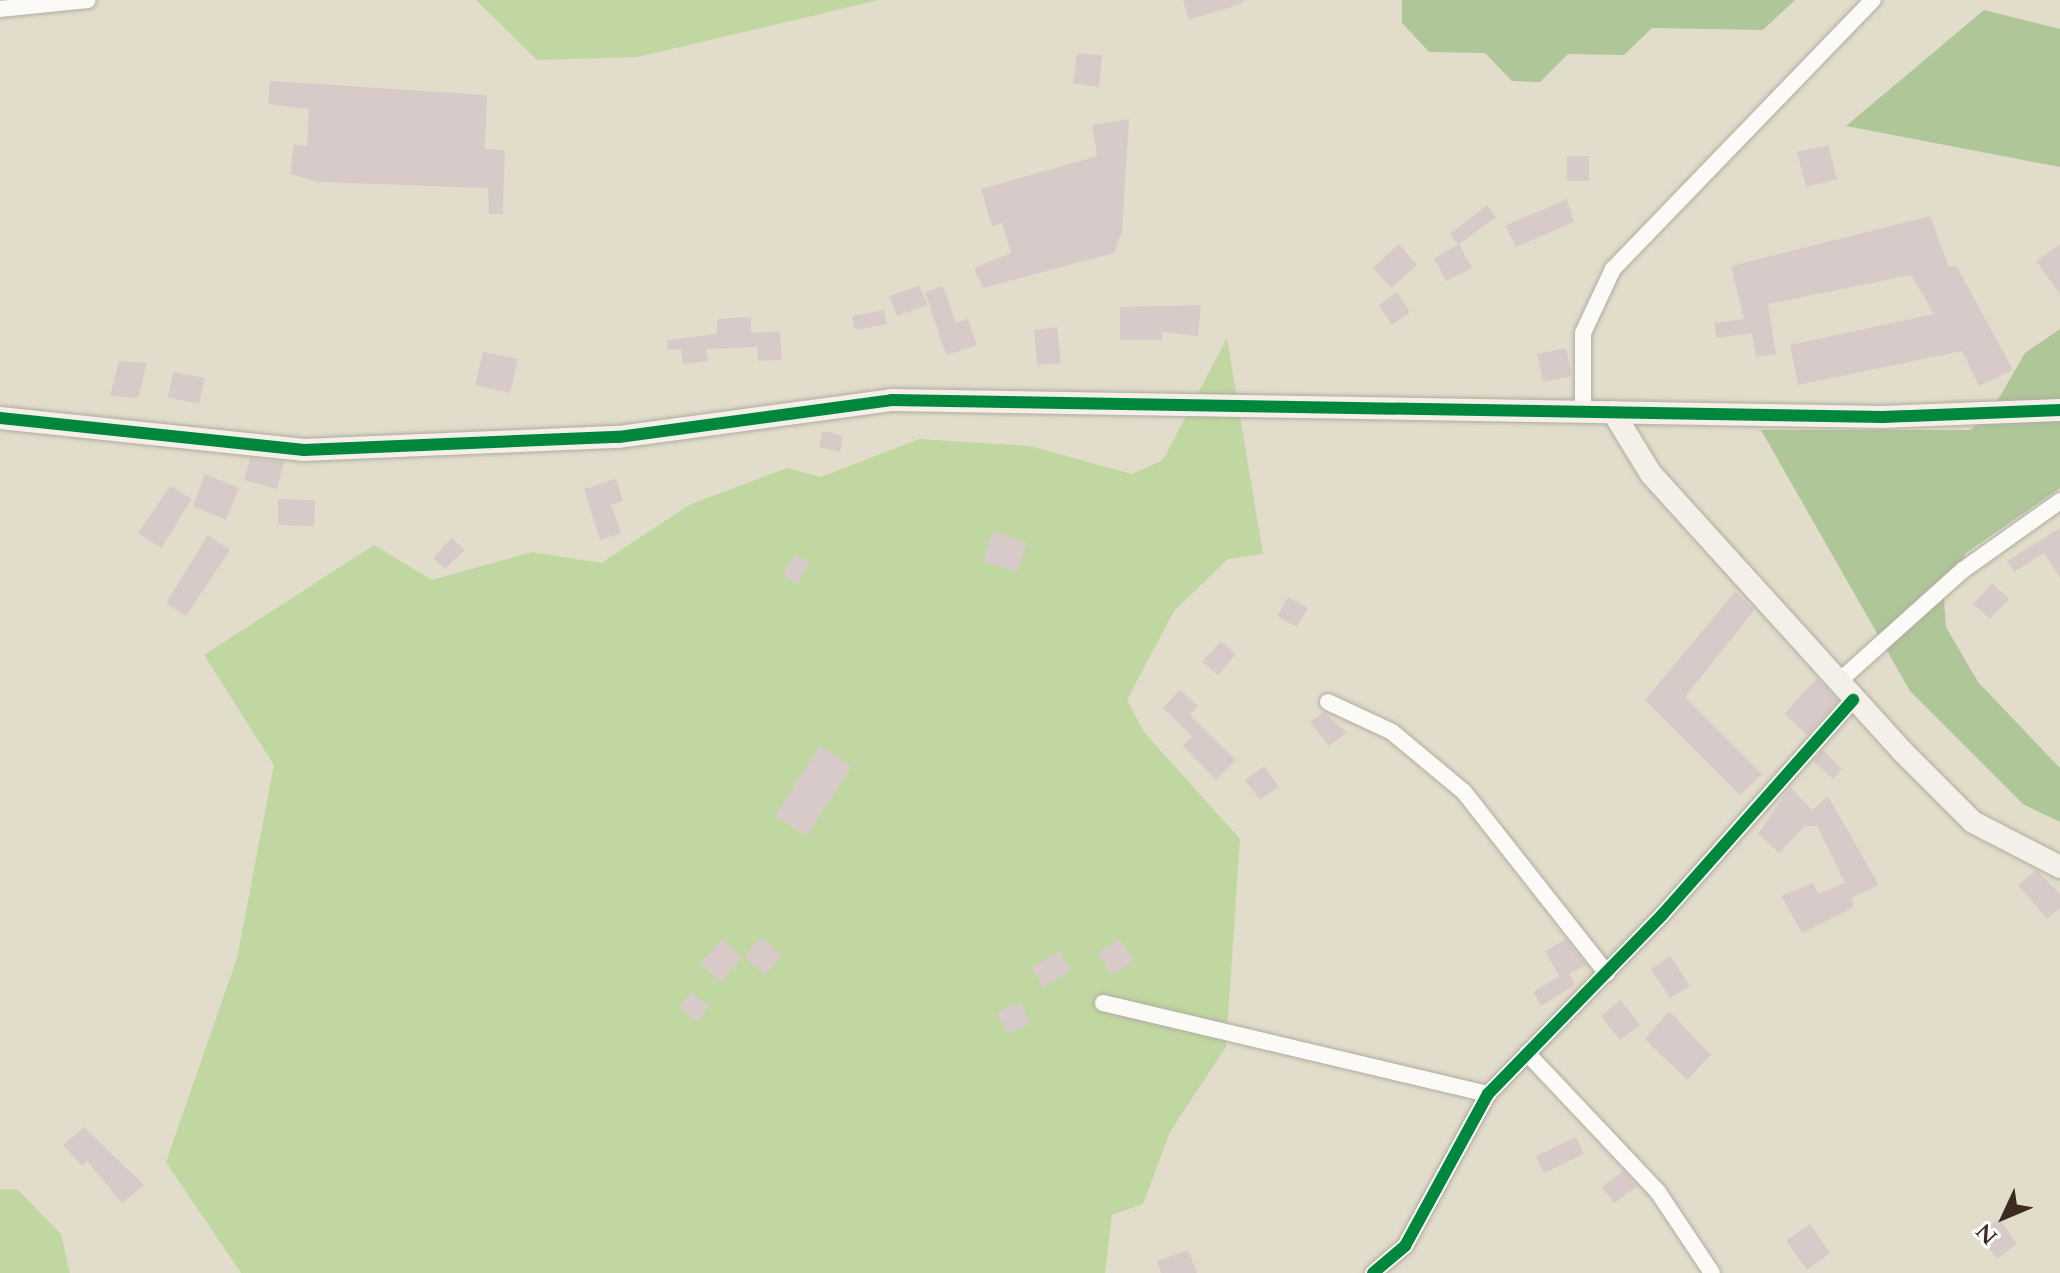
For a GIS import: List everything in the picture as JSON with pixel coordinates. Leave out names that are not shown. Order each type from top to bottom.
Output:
[{"type":"street","points":[[0,9],[88,0]]},
{"type":"street","points":[[1583,410],[1583,333],[1613,269],[1873,0]]},
{"type":"street","points":[[0,418],[304,450],[619,437],[891,400],[1883,417],[2060,410]]},
{"type":"street","points":[[1613,412],[1651,474],[1853,700],[1973,822],[2060,867]]},
{"type":"street","points":[[1837,683],[1963,570],[2060,501]]},
{"type":"street","points":[[1373,1273],[1413,1234],[1488,1094],[1607,974],[1853,700]]},
{"type":"street","points":[[1328,702],[1392,732],[1464,792],[1607,974]]},
{"type":"street","points":[[1103,1003],[1488,1094]]},
{"type":"street","points":[[1527,1053],[1658,1192],[1712,1273]]},
{"type":"green space","points":[[476,0],[879,0],[638,57],[537,60]]},
{"type":"green space","points":[[1402,0],[1795,0],[1763,30],[1652,28],[1624,55],[1568,54],[1540,82],[1512,81],[1485,53],[1429,52],[1402,23]]},
{"type":"green space","points":[[1984,10],[2060,29],[2060,167],[1846,126]]},
{"type":"green space","points":[[2060,329],[2060,488],[1966,553],[1944,599],[1946,627],[1978,682],[2060,768],[2060,822],[2023,804],[1910,691],[1761,430],[1970,430],[1988,417],[2025,353]]},
{"type":"green space","points":[[1227,338],[1263,554],[1228,559],[1174,611],[1127,700],[1144,732],[1240,839],[1226,1047],[1170,1132],[1143,1204],[1112,1215],[1105,1273],[241,1273],[166,1162],[237,958],[274,765],[204,655],[374,545],[432,580],[532,552],[601,563],[691,504],[787,468],[821,477],[919,439],[1030,446],[1132,474],[1163,460]]},
{"type":"green space","points":[[0,1189],[18,1190],[61,1234],[70,1273],[0,1273]]},
{"type":"building","points":[[1183,0],[1243,0],[1243,3],[1189,20]]},
{"type":"building","points":[[1077,53],[1102,55],[1099,87],[1073,84]]},
{"type":"building","points":[[270,81],[487,95],[485,149],[505,150],[503,214],[489,214],[488,188],[318,182],[290,174],[294,144],[307,146],[309,109],[268,104]]},
{"type":"building","points":[[1129,119],[1122,232],[1114,253],[983,288],[974,268],[1011,253],[1002,223],[992,226],[981,189],[1097,156],[1092,125]]},
{"type":"building","points":[[1828,145],[1837,179],[1806,187],[1797,152]]},
{"type":"building","points":[[1567,156],[1589,156],[1589,181],[1567,181]]},
{"type":"building","points":[[1567,199],[1574,222],[1516,247],[1505,226]]},
{"type":"building","points":[[1487,205],[1496,217],[1459,244],[1472,268],[1446,281],[1434,258],[1458,245],[1450,234]]},
{"type":"building","points":[[1930,216],[1949,267],[1956,265],[2013,370],[1979,386],[1962,351],[1798,385],[1790,345],[1934,314],[1911,275],[1768,304],[1776,354],[1756,357],[1752,333],[1717,338],[1714,323],[1744,319],[1731,266]]},
{"type":"building","points":[[1399,244],[1417,265],[1391,288],[1373,268]]},
{"type":"building","points":[[2060,244],[2060,294],[2036,261]]},
{"type":"building","points":[[919,286],[928,305],[897,316],[889,296]]},
{"type":"building","points":[[943,286],[956,323],[968,319],[977,345],[946,355],[925,292]]},
{"type":"building","points":[[1397,292],[1410,312],[1392,325],[1379,305]]},
{"type":"building","points":[[1201,305],[1198,336],[1162,332],[1162,340],[1120,340],[1120,307]]},
{"type":"building","points":[[884,310],[887,324],[855,330],[852,316]]},
{"type":"building","points":[[751,317],[751,333],[780,331],[782,360],[758,361],[757,347],[706,349],[708,361],[683,364],[681,349],[667,350],[667,340],[717,334],[717,319]]},
{"type":"building","points":[[1057,327],[1061,363],[1037,365],[1034,330]]},
{"type":"building","points":[[1566,348],[1572,376],[1543,382],[1537,354]]},
{"type":"building","points":[[483,352],[518,359],[510,393],[475,385]]},
{"type":"building","points":[[119,361],[147,363],[138,398],[110,396]]},
{"type":"building","points":[[173,372],[205,378],[199,404],[168,397]]},
{"type":"building","points":[[823,431],[843,436],[840,452],[819,447]]},
{"type":"building","points":[[250,458],[284,462],[277,489],[244,480]]},
{"type":"building","points":[[205,474],[239,488],[226,520],[193,506]]},
{"type":"building","points":[[616,479],[623,501],[611,504],[621,533],[600,540],[584,489]]},
{"type":"building","points":[[170,486],[192,499],[161,548],[138,533]]},
{"type":"building","points":[[278,499],[315,500],[314,526],[278,525]]},
{"type":"building","points":[[2060,528],[2060,578],[2044,553],[2014,572],[2007,561]]},
{"type":"building","points":[[993,531],[1027,543],[1017,572],[983,561]]},
{"type":"building","points":[[208,535],[230,550],[186,616],[166,603]]},
{"type":"building","points":[[452,538],[465,550],[445,569],[433,558]]},
{"type":"building","points":[[796,554],[810,563],[796,584],[783,575]]},
{"type":"building","points":[[1992,583],[2009,599],[1990,619],[1973,604]]},
{"type":"building","points":[[1735,592],[1755,609],[1685,697],[1762,774],[1740,795],[1645,700]]},
{"type":"building","points":[[1288,597],[1308,608],[1297,627],[1277,616]]},
{"type":"building","points":[[1221,641],[1236,654],[1218,675],[1202,662]]},
{"type":"building","points":[[1817,678],[1838,701],[1807,735],[1784,714]]},
{"type":"building","points":[[1180,690],[1198,706],[1190,715],[1236,760],[1216,780],[1183,746],[1192,736],[1163,708]]},
{"type":"building","points":[[1324,712],[1347,733],[1329,746],[1310,722]]},
{"type":"building","points":[[820,746],[852,766],[807,836],[775,816]]},
{"type":"building","points":[[1823,750],[1842,769],[1833,779],[1813,761]]},
{"type":"building","points":[[1264,766],[1279,787],[1260,800],[1245,780]]},
{"type":"building","points":[[1790,787],[1812,810],[1828,796],[1879,885],[1851,898],[1854,907],[1802,933],[1781,896],[1813,883],[1818,894],[1845,883],[1817,826],[1805,826],[1779,853],[1758,834]]},
{"type":"building","points":[[2036,870],[2060,894],[2060,908],[2047,919],[2018,885]]},
{"type":"building","points":[[761,937],[782,955],[765,975],[744,957]]},
{"type":"building","points":[[722,939],[742,957],[721,982],[700,964]]},
{"type":"building","points":[[1120,939],[1134,961],[1112,975],[1098,953]]},
{"type":"building","points":[[1566,939],[1586,965],[1569,974],[1575,985],[1541,1006],[1533,992],[1559,976],[1545,951]]},
{"type":"building","points":[[1059,952],[1071,971],[1043,987],[1032,967]]},
{"type":"building","points":[[1670,956],[1690,986],[1670,998],[1651,969]]},
{"type":"building","points":[[692,992],[709,1007],[696,1022],[679,1007]]},
{"type":"building","points":[[1620,1000],[1640,1025],[1620,1040],[1601,1016]]},
{"type":"building","points":[[1020,1002],[1030,1024],[1007,1034],[997,1012]]},
{"type":"building","points":[[1669,1011],[1711,1055],[1687,1080],[1645,1039]]},
{"type":"building","points":[[84,1127],[144,1185],[122,1203],[87,1161],[82,1166],[63,1145]]},
{"type":"building","points":[[1576,1137],[1584,1154],[1544,1173],[1536,1156]]},
{"type":"building","points":[[1623,1171],[1637,1186],[1614,1203],[1602,1187]]},
{"type":"building","points":[[1999,1219],[2017,1244],[1997,1259],[1978,1234]]},
{"type":"building","points":[[1810,1224],[1830,1253],[1807,1270],[1786,1241]]},
{"type":"building","points":[[1188,1250],[1197,1273],[1161,1273],[1157,1261]]},
{"type":"cycle path","points":[[0,418],[304,450],[619,437],[891,400],[1883,417],[2060,410]]},
{"type":"cycle path","points":[[1373,1273],[1405,1246],[1488,1094],[1662,915],[1853,700]]}]
